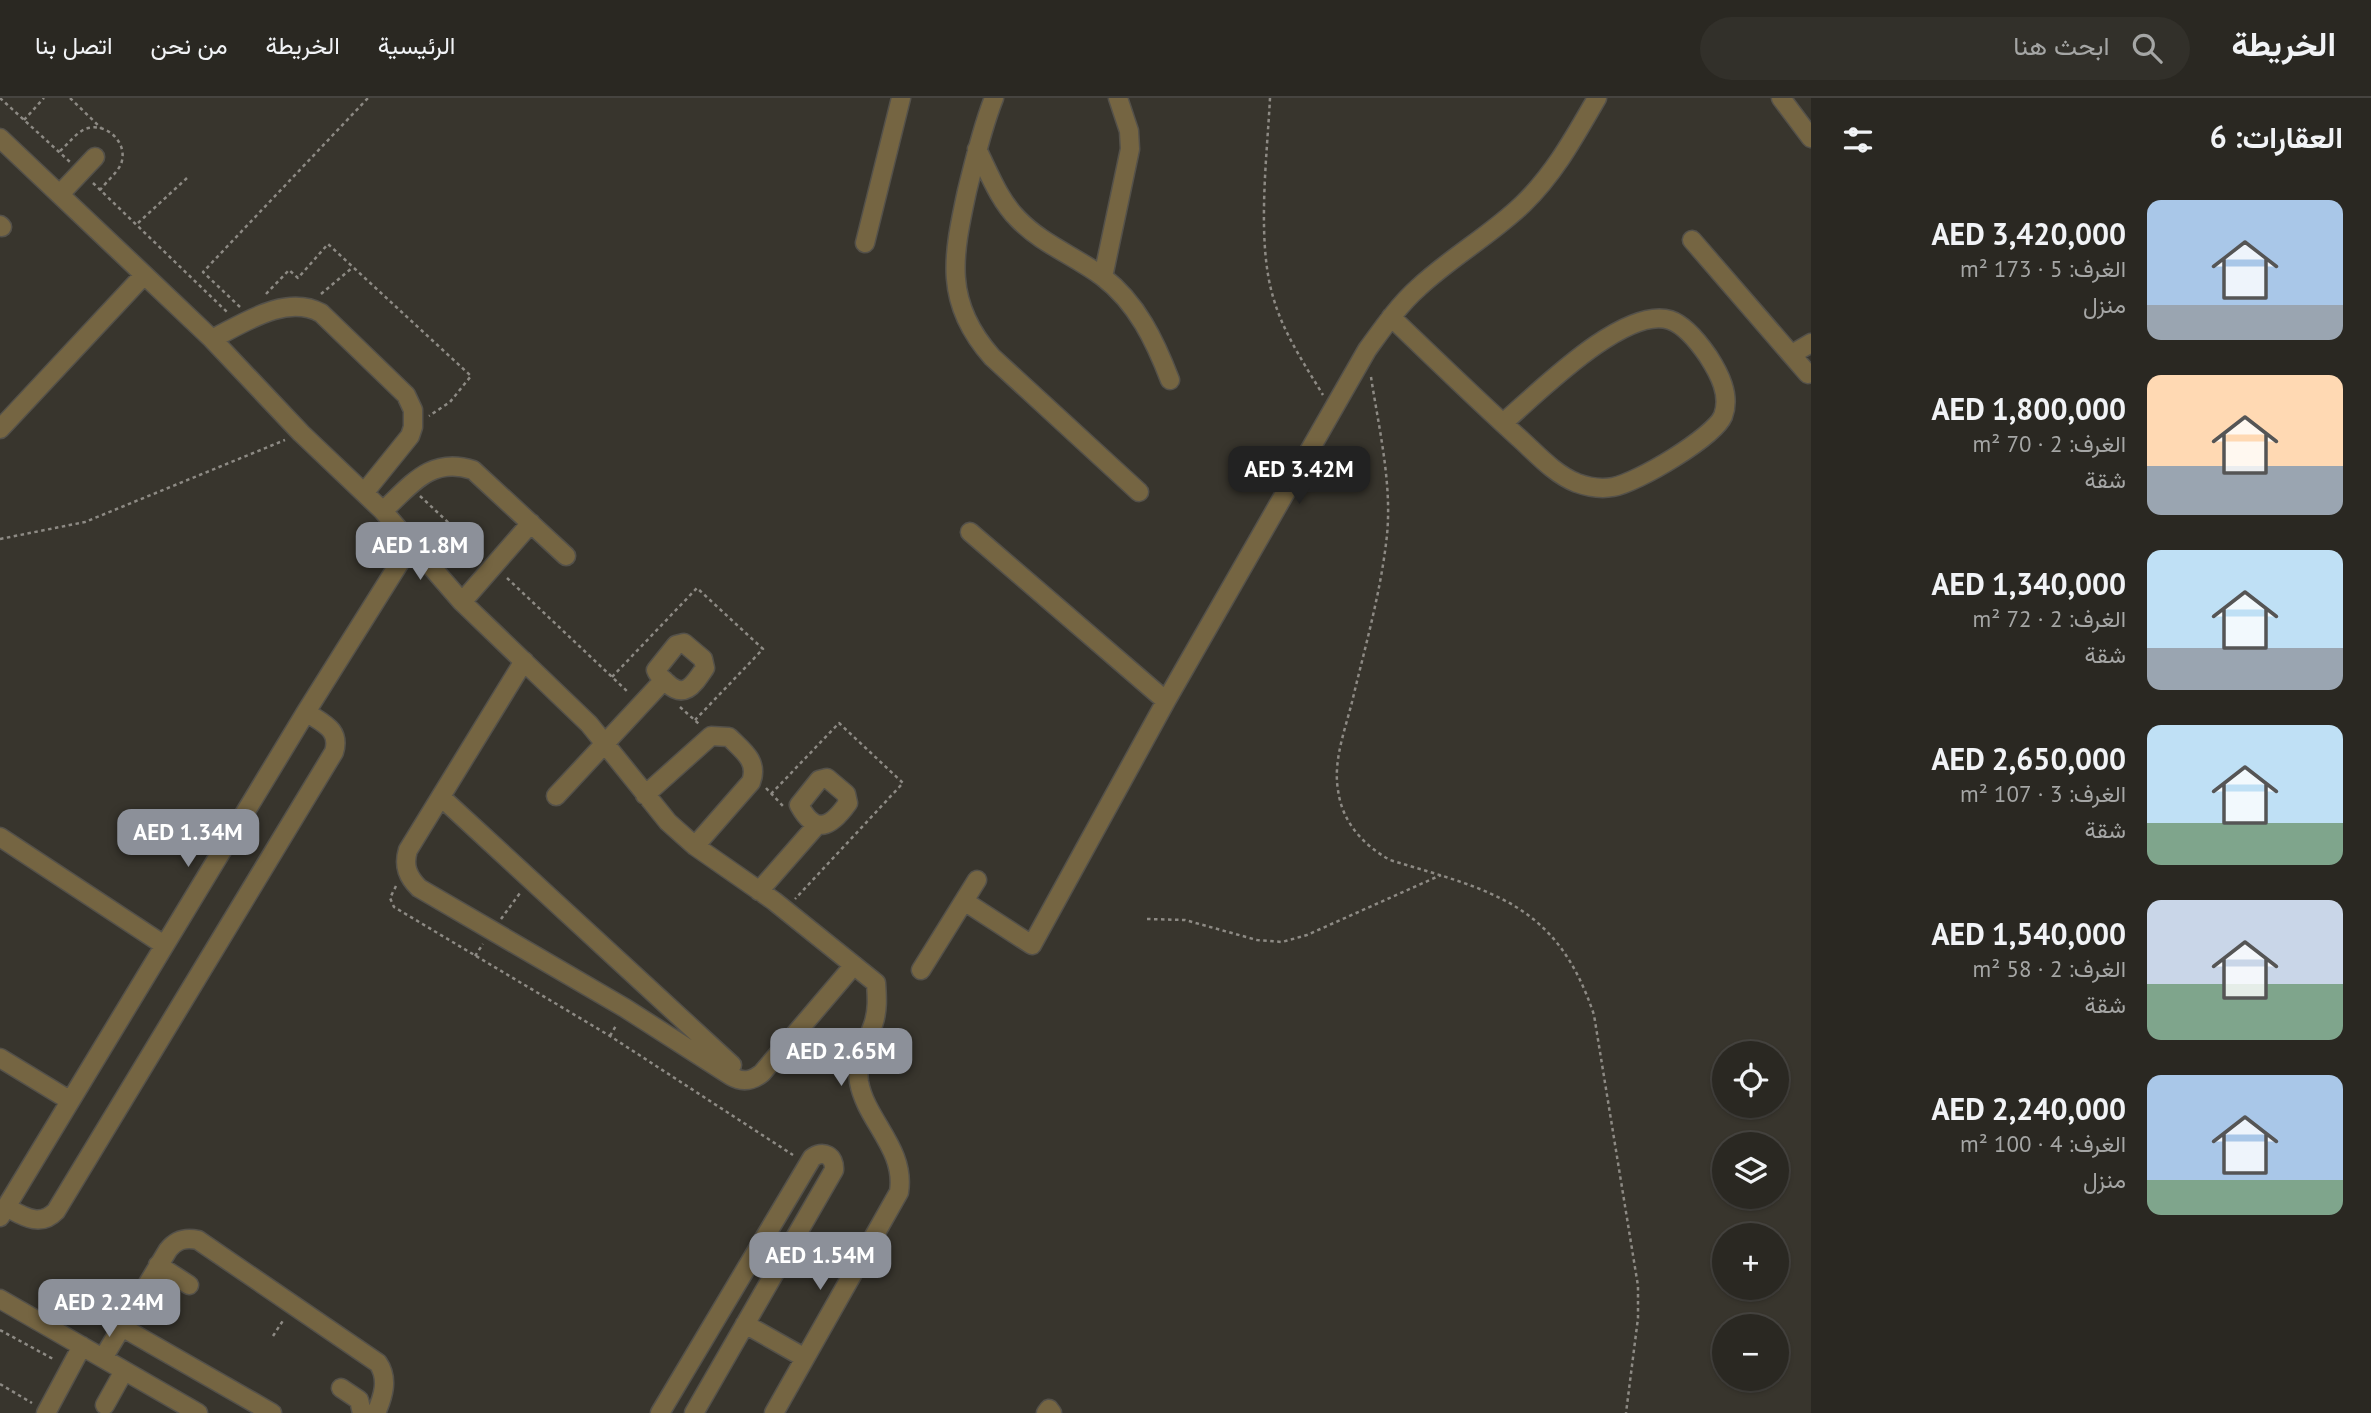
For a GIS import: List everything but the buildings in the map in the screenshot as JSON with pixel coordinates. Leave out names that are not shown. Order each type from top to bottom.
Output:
[{"type":"street","points":[[865,243],[901,98]]},
{"type":"street","points":[[994,98],[977,149],[955,252],[958,297],[967,323],[992,357],[1139,492]]},
{"type":"street","points":[[1103,277],[1129,149],[1129,131],[1118,98]]},
{"type":"street","points":[[964,901],[1032,945],[1166,701],[1367,350],[1391,317],[1419,287],[1507,218],[1537,190],[1563,157],[1597,98]]},
{"type":"street","points":[[1781,98],[1811,138]]},
{"type":"street","points":[[0,138],[212,338],[301,433],[383,511],[462,602],[580,714],[668,822],[695,846],[759,891],[876,983],[873,1026],[860,1055],[858,1076],[868,1106],[891,1147],[900,1181],[895,1201],[774,1413]]},
{"type":"street","points":[[977,149],[999,193],[1016,217],[1036,235],[1103,277],[1121,293],[1143,321],[1170,380]]},
{"type":"street","points":[[60,194],[95,157]]},
{"type":"street","points":[[1692,240],[1808,374]]},
{"type":"street","points":[[0,429],[145,275]]},
{"type":"street","points":[[212,338],[283,308],[306,307],[321,313],[406,395],[413,410],[410,436],[364,493]]},
{"type":"street","points":[[1391,317],[1503,423],[1564,477],[1595,488],[1612,488],[1642,476],[1712,431],[1725,410],[1725,393],[1711,361],[1694,339],[1668,319],[1651,319],[1627,327],[1603,340],[1503,423]]},
{"type":"street","points":[[1792,354],[1811,343]]},
{"type":"street","points":[[383,511],[426,472],[437,467],[460,466],[473,470],[566,556]]},
{"type":"street","points":[[462,602],[531,523]]},
{"type":"street","points":[[970,533],[1166,701]]},
{"type":"street","points":[[306,712],[335,733],[337,739],[334,752],[57,1211],[48,1218],[36,1221],[3,1212],[306,712],[412,543]]},
{"type":"street","points":[[524,661],[408,850],[406,870],[419,888],[625,1008],[743,1081],[760,1075],[854,965]]},
{"type":"street","points":[[556,796],[664,680]]},
{"type":"street","points":[[645,795],[711,736],[729,737],[750,759],[753,776],[751,782],[695,846]]},
{"type":"street","points":[[441,797],[722,1058],[744,1071],[760,1075]]},
{"type":"street","points":[[759,891],[817,825]]},
{"type":"street","points":[[0,837],[164,945]]},
{"type":"street","points":[[920,970],[977,880]]},
{"type":"street","points":[[0,1058],[69,1100]]},
{"type":"street","points":[[660,1413],[808,1164],[815,1155],[823,1154],[831,1158],[834,1170],[694,1413]]},
{"type":"street","points":[[103,1358],[158,1265],[178,1241],[198,1240],[378,1363],[384,1374],[384,1385],[376,1413]]},
{"type":"street","points":[[158,1265],[189,1285]]},
{"type":"street","points":[[0,1299],[198,1413]]},
{"type":"street","points":[[724,1304],[805,1358]]},
{"type":"street","points":[[120,1326],[272,1413]]},
{"type":"street","points":[[711,1326],[735,1341]]},
{"type":"street","points":[[42,1410],[82,1346]]},
{"type":"street","points":[[105,1405],[124,1371]]},
{"type":"street","points":[[341,1388],[359,1400],[362,1413]]},
{"type":"street","points":[[1046,1413],[1049,1409],[1052,1413]]},
{"type":"path","points":[[0,98],[247,322]]},
{"type":"path","points":[[24,120],[44,98]]},
{"type":"path","points":[[70,98],[101,128]]},
{"type":"path","points":[[247,322],[203,272],[368,98]]},
{"type":"path","points":[[1270,98],[1265,233],[1268,278],[1282,321],[1331,410]]},
{"type":"path","points":[[137,225],[187,178]]},
{"type":"path","points":[[264,297],[289,270],[298,278],[328,244],[471,376],[450,402],[413,427]]},
{"type":"path","points":[[306,307],[353,267]]},
{"type":"path","points":[[1371,376],[1388,495],[1388,532],[1376,604],[1338,762],[1338,792],[1345,813],[1356,832],[1377,853],[1390,860],[1482,888],[1502,897],[1538,923],[1567,956],[1587,994],[1594,1015],[1638,1286],[1638,1318],[1626,1413]]},
{"type":"path","points":[[0,539],[94,519],[301,433]]},
{"type":"path","points":[[410,486],[641,705]]},
{"type":"path","points":[[676,704],[711,736]]},
{"type":"path","points":[[406,870],[391,894],[390,903],[394,907],[610,1036],[808,1164]]},
{"type":"path","points":[[1147,919],[1185,920],[1257,940],[1282,942],[1307,935],[1441,876]]},
{"type":"path","points":[[273,1335],[293,1305]]},
{"type":"path","points":[[0,1330],[62,1364]]},
{"type":"path","points":[[0,1384],[42,1410]]}]
